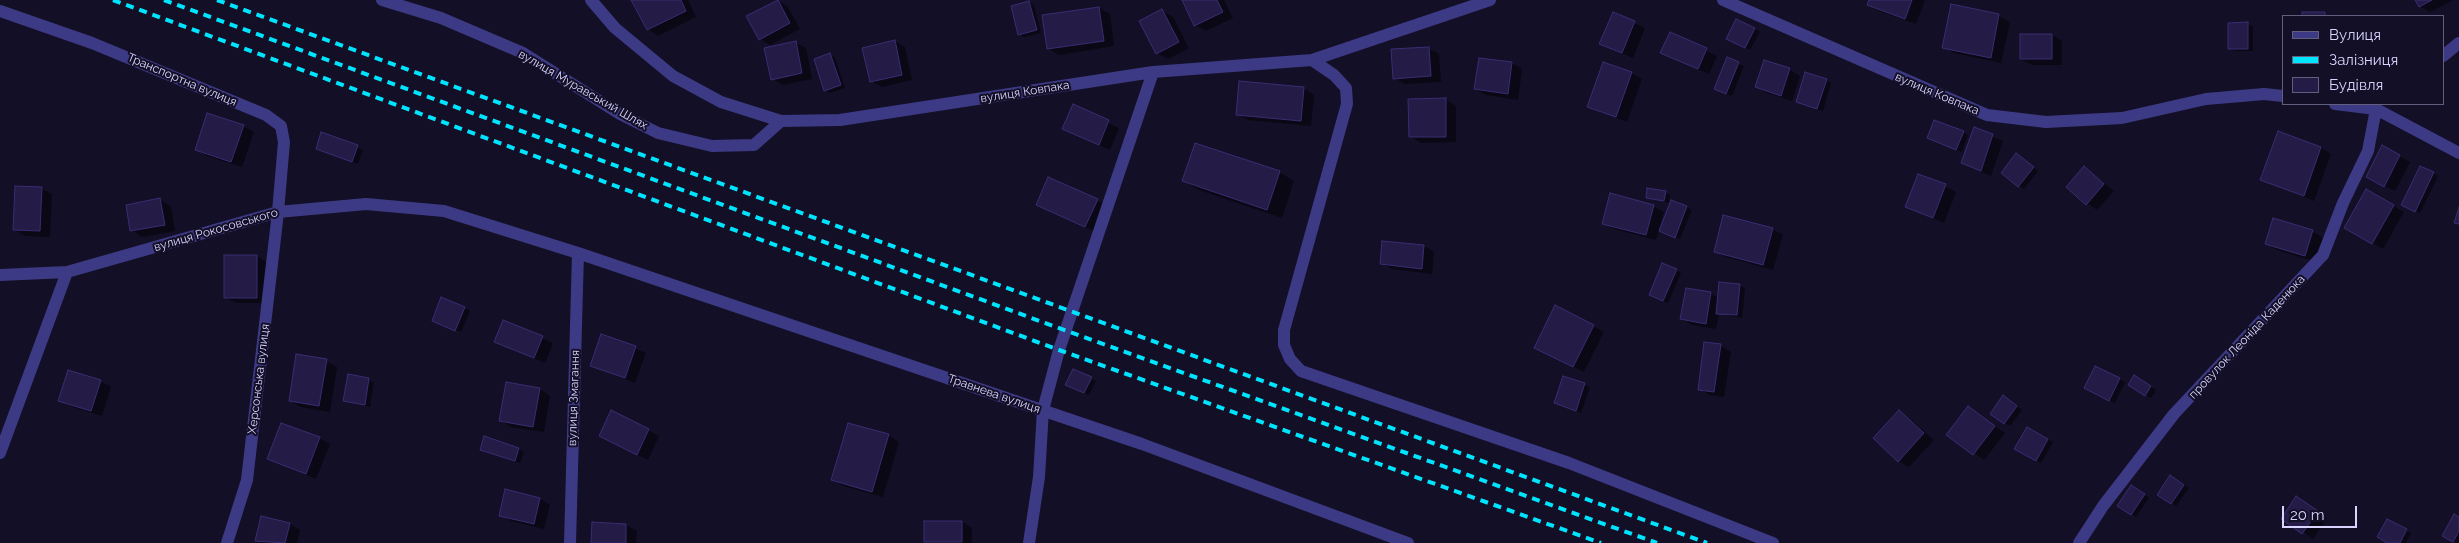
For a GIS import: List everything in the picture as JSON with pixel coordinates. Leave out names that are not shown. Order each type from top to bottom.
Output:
[{"type":"street","name":"вулиця Муравський Шлях","points":[[382,0],[441,18],[523,53],[620,114],[658,133],[712,146],[754,146],[781,121]]},
{"type":"street","name":"вулиця Ковпака","points":[[591,0],[615,28],[673,76],[721,102],[781,121],[840,120],[1153,72],[1312,60],[1482,1]]},
{"type":"street","name":"вулиця Ковпака","points":[[1723,0],[1987,115],[2046,122],[2122,118],[2206,99],[2264,94],[2282,96]]},
{"type":"street","name":"Транспортна вулиця","points":[[0,11],[92,43],[266,115],[281,126],[284,142],[278,212]]},
{"type":"street","points":[[2444,55],[2459,42]]},
{"type":"street","points":[[1312,60],[1334,75],[1346,88],[1346,104],[1284,330],[1284,345],[1290,359],[1301,371],[1569,463],[1773,543]]},
{"type":"street","points":[[1029,543],[1039,477],[1043,410],[1059,350],[1153,72]]},
{"type":"street","points":[[2350,105],[2379,107],[2459,153]]},
{"type":"street","name":"провулок Леоніда Каденюка","points":[[2078,543],[2103,506],[2174,414],[2323,255],[2343,203],[2368,151],[2379,107]]},
{"type":"street","name":"вулиця Рокосовського","points":[[0,275],[67,272],[278,212],[366,204],[444,211],[578,253]]},
{"type":"street","name":"Херсонська вулиця","points":[[227,543],[247,480],[278,212]]},
{"type":"street","name":"Травнева вулиця","points":[[578,253],[1142,444],[1408,543]]},
{"type":"street","name":"вулиця Змагання","points":[[570,543],[578,253]]},
{"type":"street","points":[[0,453],[67,272]]},
{"type":"building","points":[[631,0],[681,0],[686,11],[647,30]]},
{"type":"building","points":[[778,0],[790,23],[759,40],[746,16]]},
{"type":"building","points":[[1182,0],[1217,0],[1223,12],[1194,26]]},
{"type":"building","points":[[1869,0],[1912,0],[1905,19],[1867,5]]},
{"type":"building","points":[[2415,0],[2432,0],[2419,7]]},
{"type":"building","points":[[1029,1],[1037,30],[1018,35],[1011,6]]},
{"type":"building","points":[[1951,4],[1999,14],[1991,58],[1942,48]]},
{"type":"building","points":[[1099,7],[1104,41],[1047,49],[1042,15]]},
{"type":"building","points":[[1162,9],[1179,42],[1156,54],[1139,21]]},
{"type":"building","points":[[1613,12],[1635,21],[1622,53],[1599,44]]},
{"type":"building","points":[[2302,12],[2325,12],[2325,15],[2302,15]]},
{"type":"building","points":[[1736,19],[1755,28],[1745,48],[1726,39]]},
{"type":"building","points":[[2248,22],[2248,49],[2228,49],[2228,23]]},
{"type":"building","points":[[1670,32],[1707,48],[1698,69],[1660,53]]},
{"type":"building","points":[[2020,34],[2052,34],[2052,59],[2020,59]]},
{"type":"building","points":[[895,40],[902,75],[870,82],[862,48]]},
{"type":"building","points":[[796,41],[802,73],[771,80],[764,48]]},
{"type":"building","points":[[1429,47],[1431,76],[1393,79],[1391,49]]},
{"type":"building","points":[[830,53],[841,85],[824,91],[814,59]]},
{"type":"building","points":[[1727,57],[1739,62],[1726,94],[1714,89]]},
{"type":"building","points":[[1479,58],[1512,62],[1508,94],[1474,89]]},
{"type":"building","points":[[1764,60],[1790,68],[1781,96],[1755,87]]},
{"type":"building","points":[[1603,62],[1632,72],[1616,117],[1587,107]]},
{"type":"building","points":[[1805,72],[1827,79],[1817,109],[1796,102]]},
{"type":"building","points":[[1239,81],[1304,87],[1301,121],[1236,115]]},
{"type":"building","points":[[1446,98],[1446,137],[1409,137],[1408,99]]},
{"type":"building","points":[[1073,104],[1109,120],[1099,145],[1062,129]]},
{"type":"building","points":[[207,113],[244,125],[231,162],[195,150]]},
{"type":"building","points":[[1934,120],[1964,131],[1956,150],[1927,138]]},
{"type":"building","points":[[1974,127],[1993,134],[1981,171],[1961,163]]},
{"type":"building","points":[[2278,131],[2321,147],[2304,196],[2260,180]]},
{"type":"building","points":[[321,132],[358,145],[352,162],[316,149]]},
{"type":"building","points":[[1195,143],[1280,171],[1267,210],[1182,181]]},
{"type":"building","points":[[2382,145],[2400,155],[2384,187],[2366,177]]},
{"type":"building","points":[[2016,153],[2034,167],[2018,187],[2001,173]]},
{"type":"building","points":[[2084,166],[2104,184],[2086,205],[2066,187]]},
{"type":"building","points":[[2420,166],[2434,172],[2415,212],[2401,205]]},
{"type":"building","points":[[1918,174],[1946,184],[1933,218],[1905,207]]},
{"type":"building","points":[[1048,177],[1098,199],[1085,227],[1036,205]]},
{"type":"building","points":[[15,186],[42,187],[40,231],[13,230]]},
{"type":"building","points":[[1647,188],[1666,191],[1664,201],[1646,198]]},
{"type":"building","points":[[2366,189],[2394,205],[2372,244],[2344,228]]},
{"type":"building","points":[[1610,193],[1654,205],[1646,235],[1602,224]]},
{"type":"building","points":[[160,198],[165,225],[130,231],[126,205]]},
{"type":"building","points":[[1671,200],[1687,206],[1675,238],[1659,231]]},
{"type":"building","points":[[2459,207],[2459,224],[2454,223]]},
{"type":"building","points":[[1723,215],[1773,228],[1763,265],[1714,252]]},
{"type":"building","points":[[2273,218],[2313,230],[2305,256],[2265,244]]},
{"type":"building","points":[[1382,241],[1424,245],[1422,269],[1380,264]]},
{"type":"building","points":[[224,255],[257,255],[257,298],[224,298]]},
{"type":"building","points":[[1662,263],[1677,269],[1663,301],[1649,295]]},
{"type":"building","points":[[1719,282],[1740,284],[1737,315],[1716,314]]},
{"type":"building","points":[[1686,288],[1711,292],[1706,324],[1680,319]]},
{"type":"building","points":[[441,297],[465,307],[455,331],[432,321]]},
{"type":"building","points":[[1555,305],[1594,325],[1573,367],[1534,348]]},
{"type":"building","points":[[503,320],[543,336],[534,358],[494,342]]},
{"type":"building","points":[[601,334],[636,346],[625,378],[590,366]]},
{"type":"building","points":[[1704,342],[1721,344],[1714,392],[1698,390]]},
{"type":"building","points":[[296,354],[327,359],[319,406],[289,401]]},
{"type":"building","points":[[2095,366],[2120,378],[2109,401],[2084,388]]},
{"type":"building","points":[[1073,369],[1092,377],[1084,393],[1065,385]]},
{"type":"building","points":[[68,370],[101,380],[91,411],[58,401]]},
{"type":"building","points":[[348,374],[369,378],[365,405],[343,401]]},
{"type":"building","points":[[2134,375],[2151,386],[2145,396],[2128,385]]},
{"type":"building","points":[[1563,376],[1585,383],[1576,411],[1554,403]]},
{"type":"building","points":[[506,382],[540,388],[533,427],[499,421]]},
{"type":"building","points":[[2003,395],[2017,406],[2004,424],[1990,414]]},
{"type":"building","points":[[1968,406],[1995,426],[1973,455],[1946,435]]},
{"type":"building","points":[[611,410],[649,429],[637,455],[599,436]]},
{"type":"building","points":[[1899,410],[1924,433],[1898,462],[1873,438]]},
{"type":"building","points":[[281,423],[320,437],[306,474],[267,459]]},
{"type":"building","points":[[848,423],[889,434],[872,492],[831,480]]},
{"type":"building","points":[[2027,427],[2048,439],[2036,461],[2014,449]]},
{"type":"building","points":[[484,436],[519,448],[515,461],[480,450]]},
{"type":"building","points":[[2170,475],[2184,485],[2171,504],[2157,495]]},
{"type":"building","points":[[2131,485],[2145,494],[2131,515],[2117,506]]},
{"type":"building","points":[[505,489],[540,498],[534,524],[499,516]]},
{"type":"building","points":[[2296,496],[2318,511],[2302,534],[2281,519]]},
{"type":"building","points":[[2454,514],[2459,517],[2459,531],[2453,542],[2442,536]]},
{"type":"building","points":[[261,516],[290,523],[285,543],[255,541]]},
{"type":"building","points":[[2387,519],[2407,529],[2400,543],[2387,543],[2377,537]]},
{"type":"building","points":[[924,521],[962,521],[962,542],[924,542]]},
{"type":"building","points":[[592,522],[626,524],[626,543],[591,543]]},
{"type":"railway","points":[[113,0],[1059,350],[1601,543]]},
{"type":"railway","points":[[164,0],[1067,331],[1657,543]]},
{"type":"railway","points":[[217,0],[1707,543]]}]
